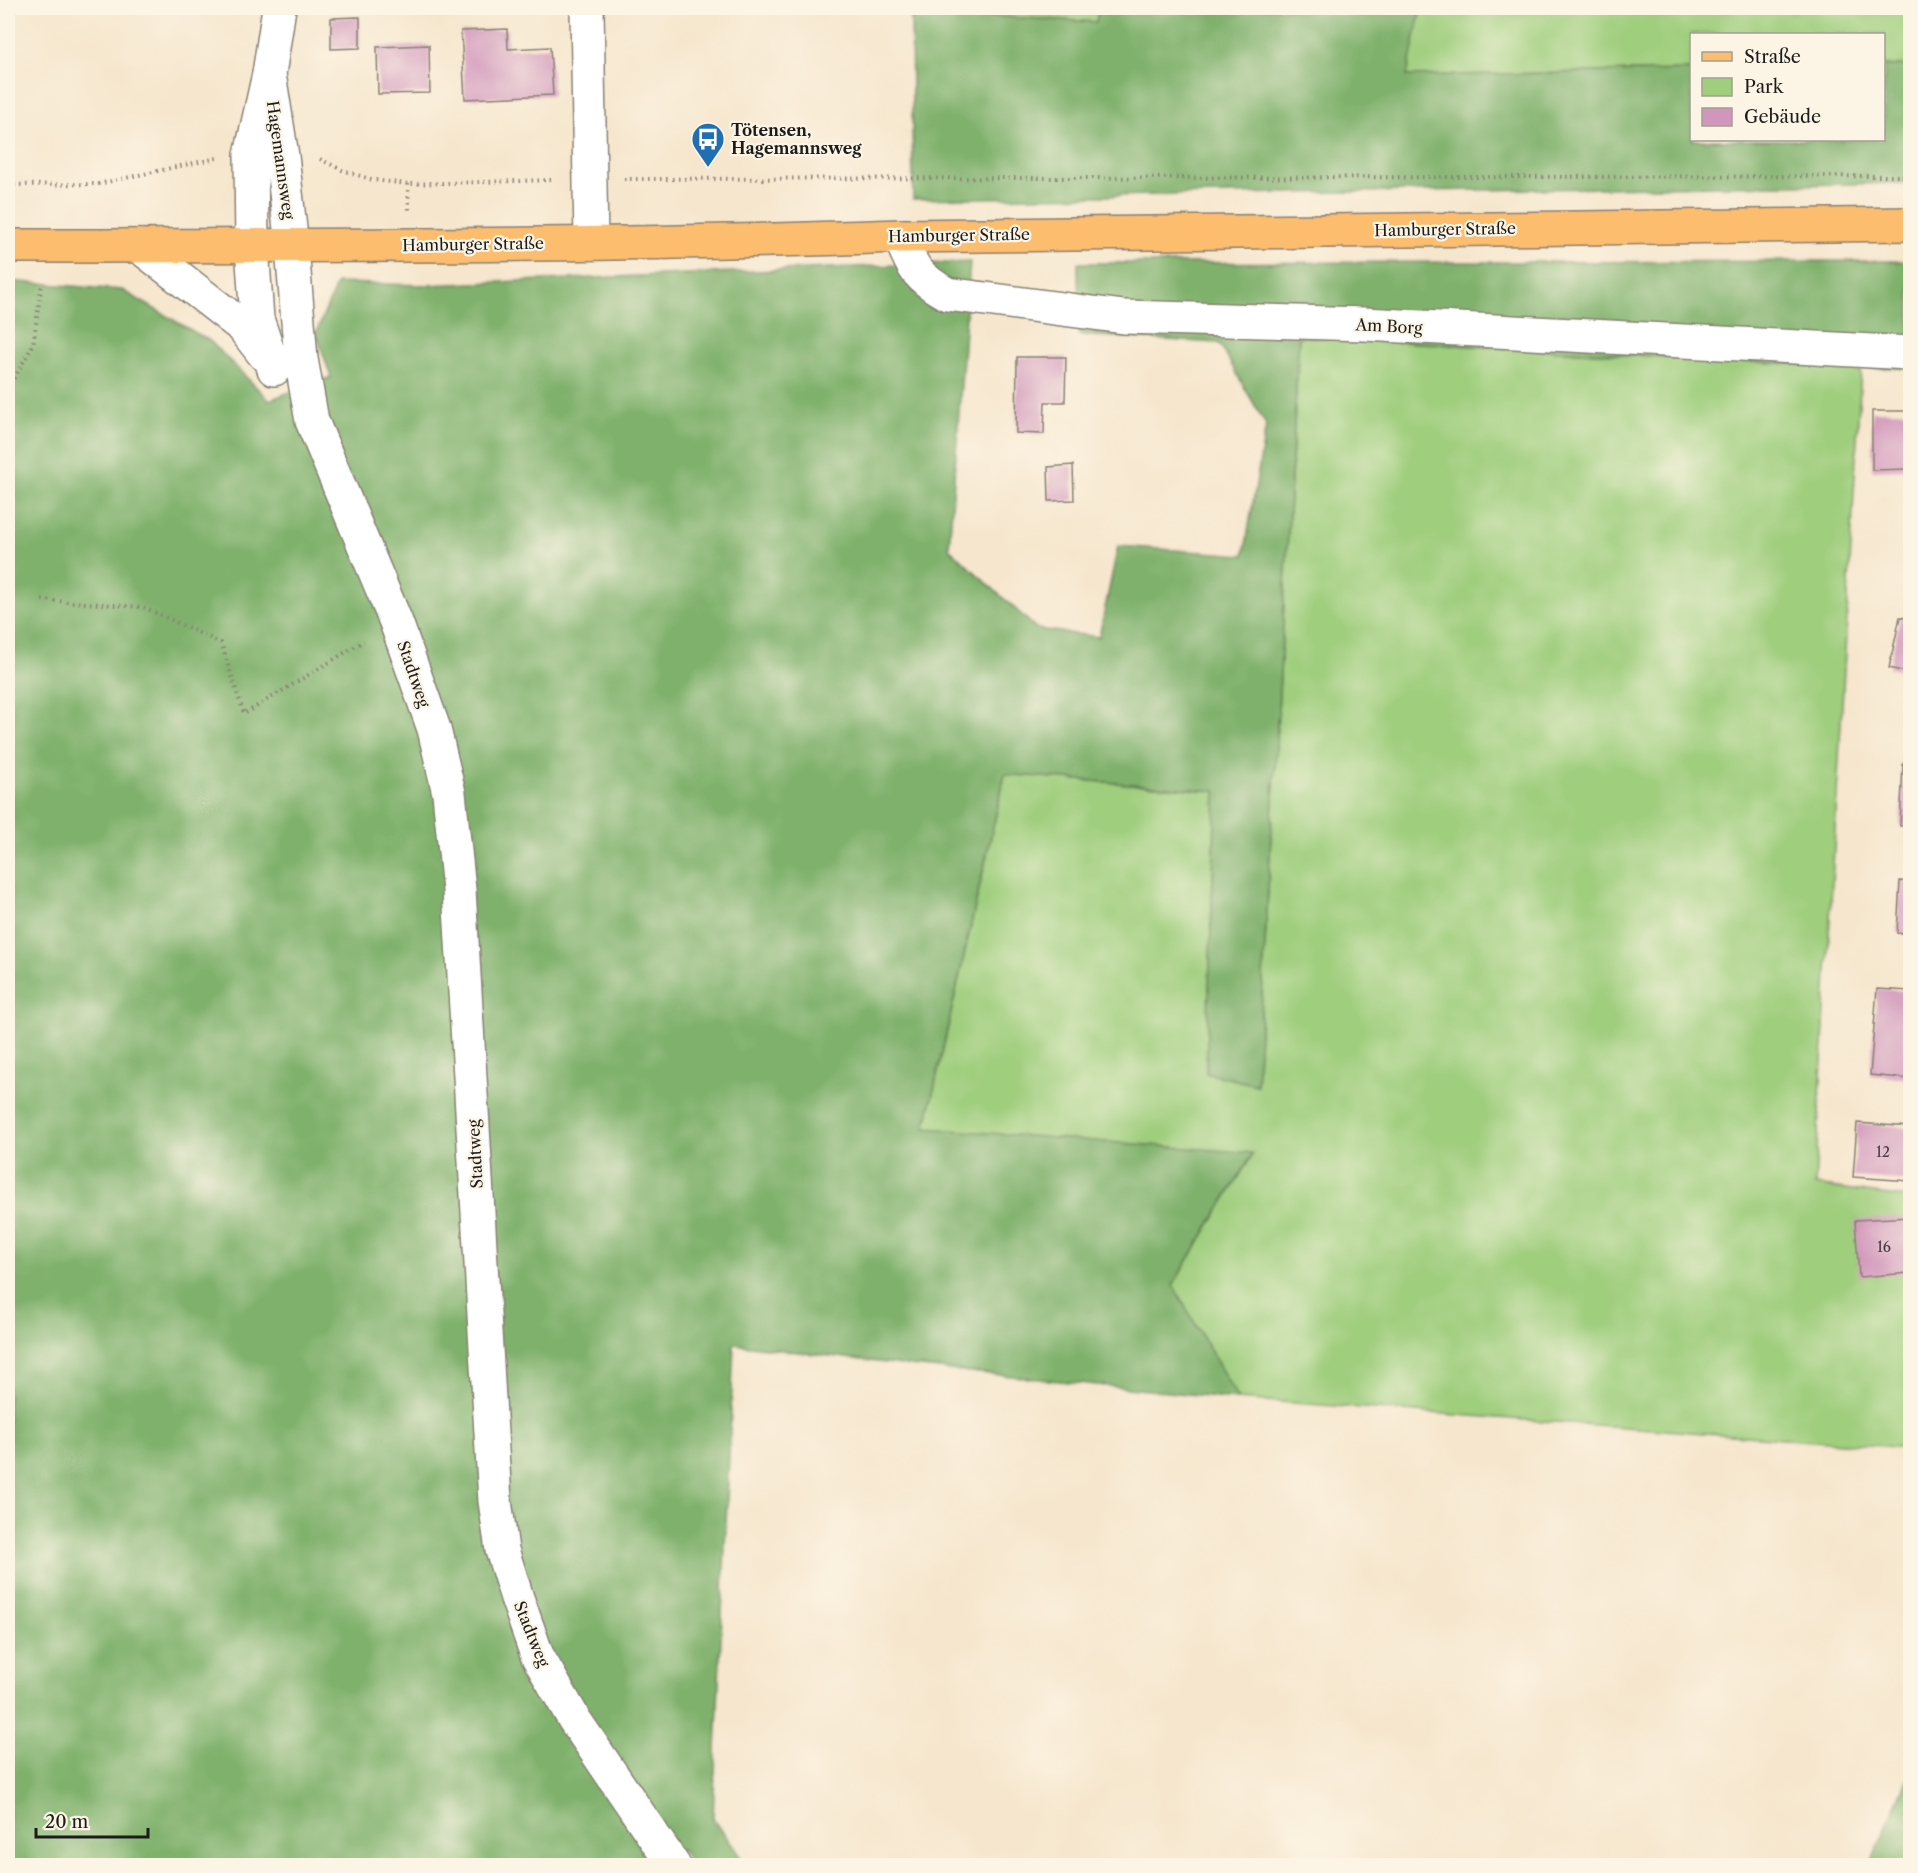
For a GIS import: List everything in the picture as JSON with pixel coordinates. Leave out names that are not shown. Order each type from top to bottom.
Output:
[{"type":"main road","name":"Hamburger Straße","points":[[8,246],[292,247],[786,240],[900,236],[1911,224]]},
{"type":"street","name":"Hagemannsweg","points":[[252,247],[266,156],[269,74],[279,8]]},
{"type":"street","points":[[587,8],[591,243]]},
{"type":"street","name":"Hagemannsweg","points":[[266,156],[292,247]]},
{"type":"street","name":"Am Borg","points":[[900,236],[911,265],[928,284],[947,294],[1124,317],[1364,324],[1911,353]]},
{"type":"street","name":"Stadtweg","points":[[139,246],[243,327],[312,422],[396,622],[434,729],[449,794],[459,890],[495,1501],[502,1550],[537,1655],[574,1719],[674,1866]]},
{"type":"street","name":"Stadtweg","points":[[252,247],[257,320],[274,369]]},
{"type":"street","name":"Stadtweg","points":[[292,247],[301,359],[312,422]]},
{"type":"path","points":[[8,185],[98,184],[228,156],[309,156],[373,180],[408,184],[590,179],[1911,176]]},
{"type":"path","points":[[8,389],[33,345],[47,246]]},
{"type":"path","points":[[42,600],[143,607],[221,643],[244,714],[396,622]]},
{"type":"green space","points":[[911,8],[1099,8],[1096,22],[911,12]]},
{"type":"green space","points":[[1099,8],[1421,8],[1407,76],[1690,70],[1690,141],[1885,141],[1885,66],[1910,65],[1910,183],[913,199],[911,12],[1096,22]]},
{"type":"green space","points":[[1421,8],[1910,8],[1910,65],[1885,66],[1885,33],[1690,33],[1690,70],[1406,76]]},
{"type":"green space","points":[[1910,261],[1910,368],[1861,368],[1299,336],[1257,1085],[1206,1073],[1216,791],[1005,774],[925,1128],[1253,1153],[1173,1285],[1238,1399],[910,1366],[734,1344],[713,1818],[746,1865],[693,1865],[681,1849],[663,1866],[8,1866],[8,281],[122,290],[210,341],[269,400],[331,377],[316,333],[337,283],[427,285],[970,262],[949,548],[1037,629],[1099,637],[1118,546],[1244,555],[1266,425],[1219,343],[1079,335],[1078,263]]},
{"type":"green space","points":[[1299,336],[1861,368],[1815,1185],[1910,1198],[1910,1448],[1238,1399],[1173,1285],[1253,1154],[925,1129],[1005,774],[1216,791],[1206,1073],[1257,1085]]},
{"type":"green space","points":[[1910,1774],[1910,1865],[1870,1865]]},
{"type":"building","points":[[360,17],[360,48],[331,49],[331,18]]},
{"type":"building","points":[[507,29],[508,49],[550,47],[553,95],[465,99],[461,31]]},
{"type":"building","points":[[429,45],[430,93],[378,94],[377,47]]},
{"type":"building","points":[[1017,357],[1066,357],[1065,402],[1045,402],[1044,434],[1016,433]]},
{"type":"building","points":[[1872,411],[1910,411],[1910,469],[1872,470]]},
{"type":"building","points":[[1073,465],[1074,500],[1049,501],[1048,467]]},
{"type":"building","points":[[1900,617],[1910,619],[1910,673],[1889,668]]},
{"type":"building","points":[[1903,763],[1910,763],[1910,826],[1900,826]]},
{"type":"building","points":[[1900,881],[1910,882],[1910,934],[1897,933]]},
{"type":"building","points":[[1877,989],[1910,991],[1910,1079],[1870,1075]]},
{"type":"building","points":[[1857,1123],[1910,1127],[1910,1181],[1853,1177]]},
{"type":"building","points":[[1910,1217],[1910,1273],[1859,1277],[1855,1220]]},
{"type":"place","name":"Tötensen, Hagemannsweg","points":[[708,168]]}]
